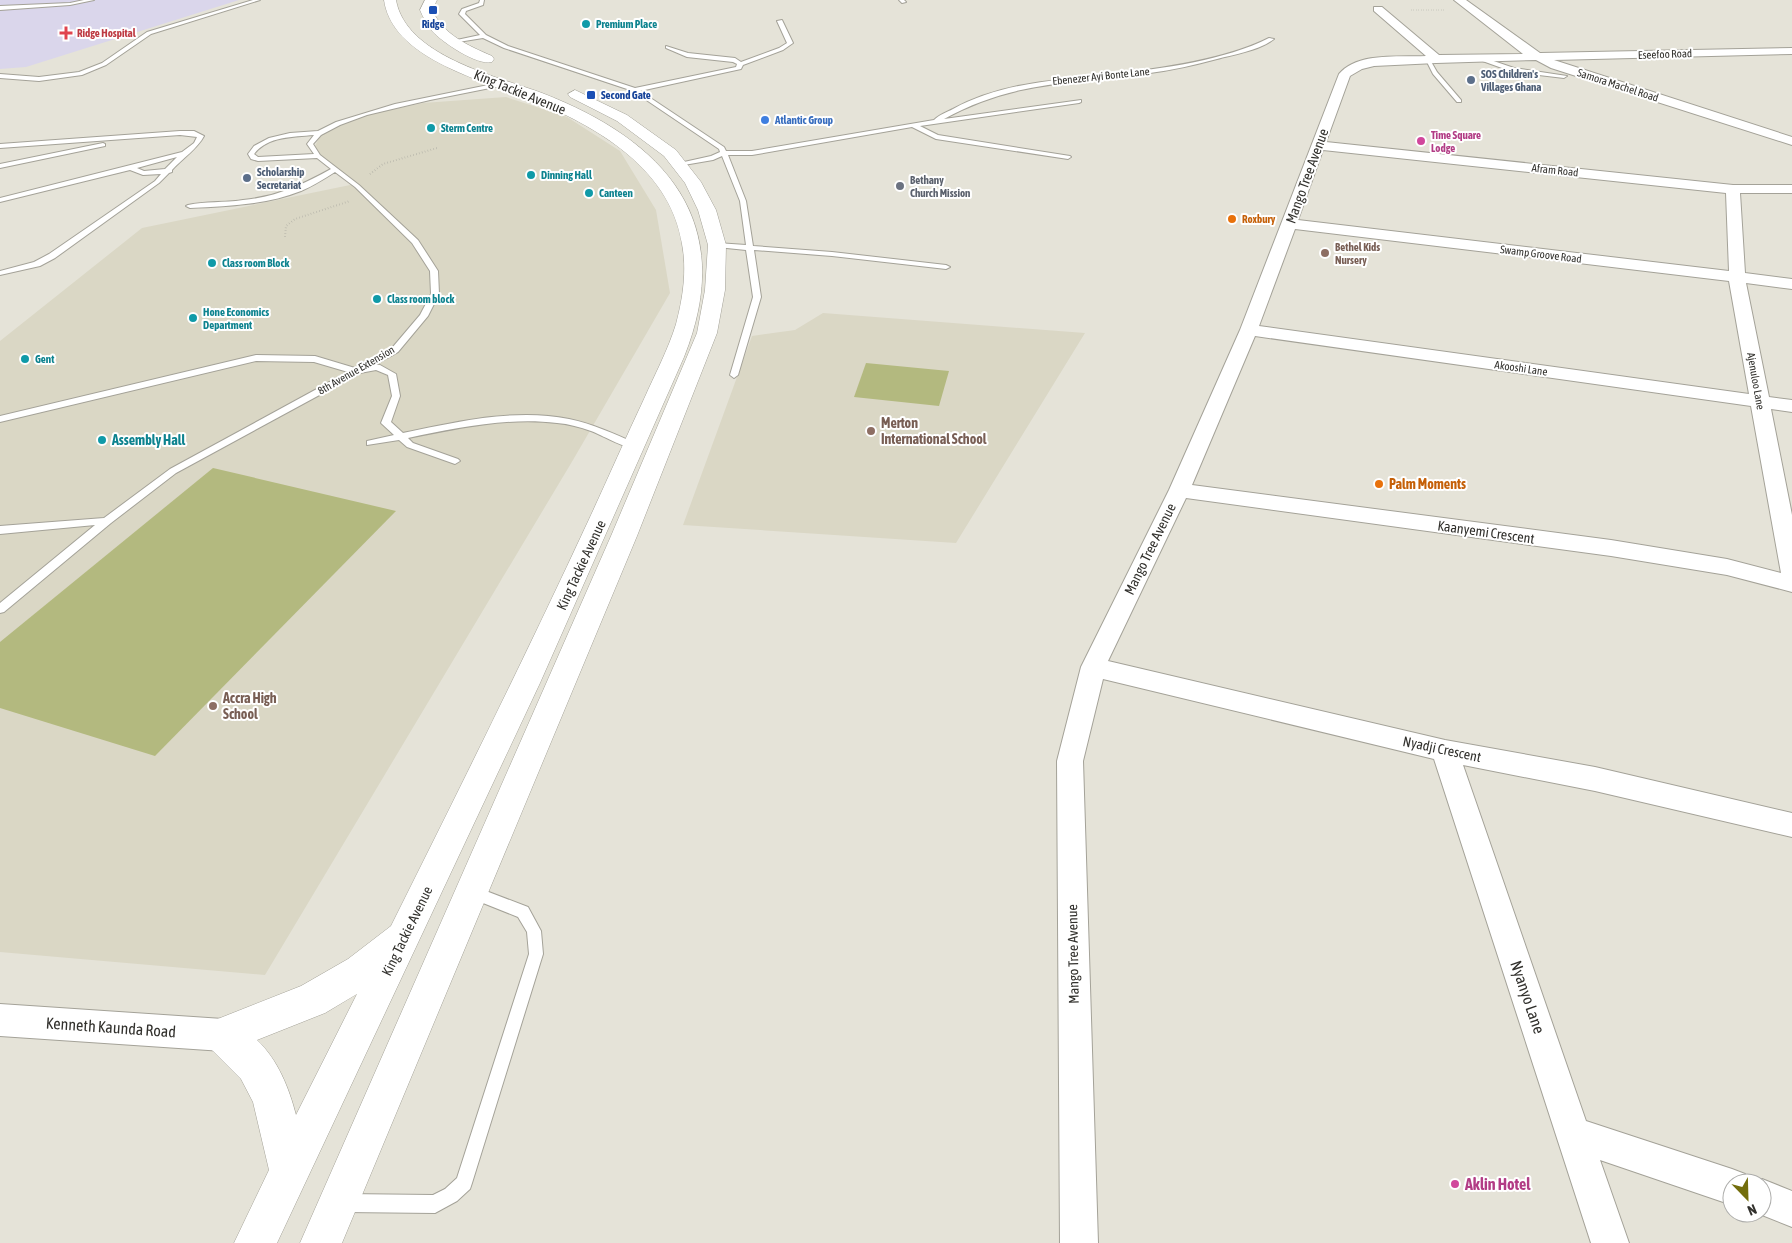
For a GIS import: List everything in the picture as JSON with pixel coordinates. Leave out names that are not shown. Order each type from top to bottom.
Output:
[{"type":"main road","name":"King Tackie Avenue","points":[[255,1243],[544,645],[634,446],[689,313],[694,274],[692,237],[683,212],[680,204],[657,173],[627,146],[553,103],[452,63],[415,41],[393,17],[390,0]]},
{"type":"main road","name":"King Tackie Avenue","points":[[321,1243],[624,536],[707,333],[715,290],[717,245],[707,210],[693,182],[670,153],[622,118],[574,94],[508,68],[454,42],[431,24],[426,10],[431,0]]},
{"type":"main road","points":[[290,1172],[272,1098],[255,1066],[223,1035],[312,1000],[361,971],[405,935]]},
{"type":"street","name":"Samora Machel Road","points":[[1459,0],[1538,58],[1792,141]]},
{"type":"street","points":[[1378,9],[1432,59]]},
{"type":"street","name":"Eseefoo Road","points":[[1538,58],[1792,51]]},
{"type":"street","name":"Mango Tree Avenue","points":[[1079,1243],[1070,761],[1093,667],[1178,490],[1249,330],[1291,224],[1345,74],[1358,66],[1374,62],[1432,59],[1538,58]]},
{"type":"street","name":"Afram Road","points":[[1319,145],[1733,189],[1792,189]]},
{"type":"street","name":"Ajenuloo Lane","points":[[1733,189],[1737,278],[1792,572]]},
{"type":"street","name":"Swamp Groove Road","points":[[1291,224],[1792,284]]},
{"type":"street","name":"Akooshi Lane","points":[[1249,330],[1792,406]]},
{"type":"street","name":"Kaanyemi Crescent","points":[[1178,490],[1611,548],[1727,567],[1792,584]]},
{"type":"street","name":"Nyadji Crescent","points":[[1093,667],[1445,751],[1595,779],[1792,825]]},
{"type":"street","name":"Nyanyo Lane","points":[[1445,751],[1610,1243]]},
{"type":"street","name":"Kenneth Kaunda Road","points":[[0,1020],[223,1035]]},
{"type":"street","points":[[1574,1134],[1722,1184]]},
{"type":"street","points":[[1772,1201],[1792,1209]]},
{"type":"lane","points":[[0,8],[92,0]]},
{"type":"lane","points":[[0,76],[36,80],[92,69],[106,63],[136,40],[149,33],[258,0]]},
{"type":"lane","points":[[482,0],[481,4],[464,10],[462,14],[484,36],[506,47],[635,90],[722,148],[743,201],[757,297],[734,375]]},
{"type":"lane","points":[[635,90],[731,71],[739,68],[740,64],[781,49],[790,43],[780,21]]},
{"type":"lane","points":[[454,42],[484,36]]},
{"type":"lane","name":"Ebenezer Ayi Bonte Lane","points":[[934,122],[973,101],[1015,87],[1042,82],[1171,68],[1257,46],[1271,39]]},
{"type":"lane","points":[[668,48],[687,55],[730,59],[740,64]]},
{"type":"lane","points":[[1479,58],[1513,70],[1564,76]]},
{"type":"lane","points":[[1432,59],[1435,73],[1458,101]]},
{"type":"lane","points":[[318,156],[258,159],[253,158],[251,154],[254,149],[268,140],[317,133],[342,121],[365,114],[503,84]]},
{"type":"lane","name":"Ebenezer Ayi Bonte Lane","points":[[678,164],[713,158],[724,153],[752,153],[913,125],[1079,101]]},
{"type":"lane","points":[[913,125],[936,137],[1068,156]]},
{"type":"lane","points":[[0,146],[187,133],[201,136],[196,144],[184,153],[157,182],[52,256],[37,264],[0,273]]},
{"type":"lane","points":[[317,133],[311,139],[310,144],[318,156]]},
{"type":"lane","points":[[0,166],[147,135]]},
{"type":"lane","points":[[0,200],[184,153]]},
{"type":"lane","name":"8th Avenue Extension","points":[[0,609],[107,521],[174,471],[395,350],[424,316],[435,294],[434,271],[415,242],[357,186],[318,156]]},
{"type":"lane","points":[[131,168],[143,173],[170,170]]},
{"type":"lane","points":[[190,206],[248,202],[279,196],[301,188],[336,169]]},
{"type":"lane","points":[[717,245],[750,246],[946,268]]},
{"type":"lane","points":[[0,419],[256,358],[315,360],[355,372],[377,367],[392,374],[396,396],[386,423],[398,437],[410,445],[455,461]]},
{"type":"lane","points":[[370,443],[479,421],[549,418],[591,428],[634,446]]},
{"type":"lane","points":[[0,530],[107,521]]},
{"type":"lane","points":[[338,1203],[435,1204],[451,1195],[464,1183],[536,954],[534,930],[523,912],[473,892]]},
{"type":"path","points":[[1378,9],[1472,10]]},
{"type":"shaded area","name":"Ridge Hospital","points":[[0,0],[239,0],[26,67],[0,69]]},
{"type":"shaded area","name":"Accra High School","points":[[506,97],[567,117],[620,151],[656,210],[670,293],[573,460],[265,975],[0,952],[0,341],[142,228],[355,184],[312,152],[320,136],[338,121],[423,103]]},
{"type":"shaded area","name":"Merton International School","points":[[823,313],[1085,333],[956,543],[683,525],[752,336],[795,330]]},
{"type":"green space","points":[[866,363],[949,371],[939,406],[854,397]]},
{"type":"green space","points":[[213,468],[396,511],[155,756],[0,708],[0,642]]},
{"type":"place","name":"Ridge","points":[[433,10]]},
{"type":"place","name":"Premium Place","points":[[586,24]]},
{"type":"place","name":"Ridge Hospital","points":[[66,33]]},
{"type":"place","name":"SOS Children's Villages Ghana","points":[[1471,80]]},
{"type":"place","name":"Second Gate","points":[[591,95]]},
{"type":"place","name":"Atlantic Group","points":[[765,120]]},
{"type":"place","name":"Sterm Centre","points":[[431,128]]},
{"type":"place","name":"Time Square Lodge","points":[[1421,141]]},
{"type":"place","name":"Dinning Hall","points":[[531,175]]},
{"type":"place","name":"Scholarship Secretariat","points":[[247,178]]},
{"type":"place","name":"Bethany Church Mission","points":[[900,186]]},
{"type":"place","name":"Canteen","points":[[589,193]]},
{"type":"place","name":"Roxbury","points":[[1232,219]]},
{"type":"place","name":"Bethel Kids Nursery","points":[[1325,253]]},
{"type":"place","name":"Class room Block","points":[[212,263]]},
{"type":"place","name":"Class room block","points":[[377,299]]},
{"type":"place","name":"Hone Economics Department","points":[[193,318]]},
{"type":"place","name":"Gent","points":[[25,359]]},
{"type":"place","name":"Merton International School","points":[[871,431]]},
{"type":"place","name":"Assembly Hall","points":[[102,440]]},
{"type":"place","name":"Palm Moments","points":[[1379,484]]},
{"type":"place","name":"Accra High School","points":[[213,706]]},
{"type":"place","name":"Aklin Hotel","points":[[1455,1184]]}]
